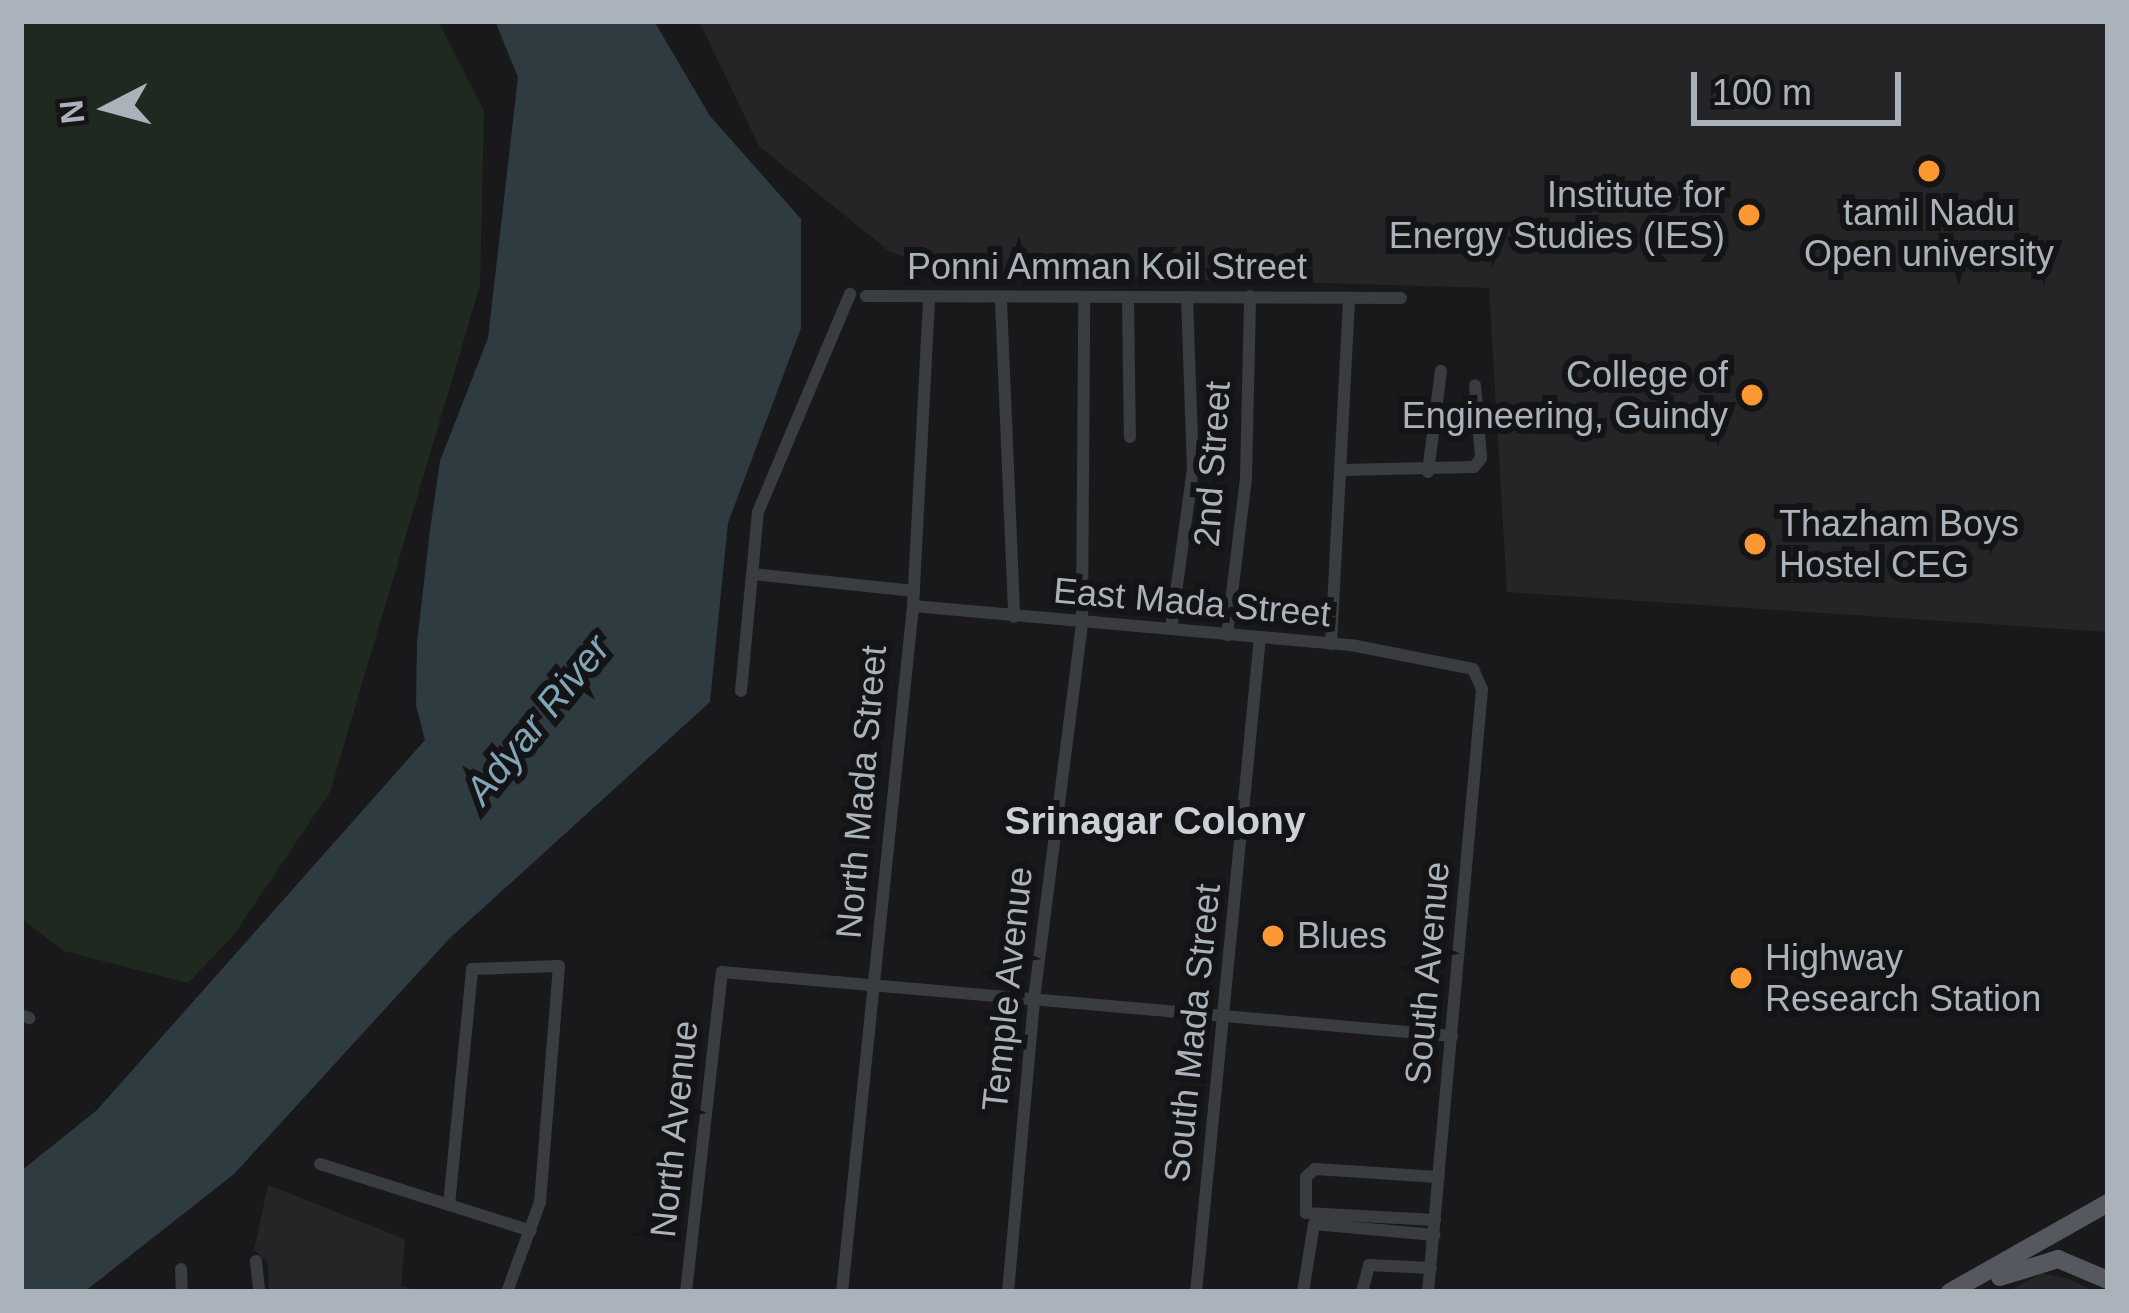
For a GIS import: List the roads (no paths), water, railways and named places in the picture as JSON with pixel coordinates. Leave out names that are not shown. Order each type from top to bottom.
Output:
[{"type":"main road","points":[[1953,1292],[2108,1203]]},
{"type":"main road","points":[[1953,1292],[2058,1259],[2108,1280]]},
{"type":"street","points":[[741,691],[758,512],[850,293]]},
{"type":"street","name":"Ponni Amman Koil Street","points":[[866,296],[1084,303],[1250,296],[1402,298]]},
{"type":"street","name":"2nd Street","points":[[1227,635],[1246,477],[1250,296]]},
{"type":"street","points":[[1331,644],[1349,297]]},
{"type":"street","name":"North Mada Street","points":[[842,1292],[914,598],[929,298]]},
{"type":"street","points":[[1171,629],[1193,469],[1187,299]]},
{"type":"street","points":[[1001,301],[1014,617]]},
{"type":"street","points":[[1128,301],[1130,437]]},
{"type":"street","name":"Temple Avenue","points":[[1008,1292],[1034,999],[1082,622],[1084,303]]},
{"type":"street","points":[[1428,472],[1441,370]]},
{"type":"street","points":[[1342,470],[1428,472],[1479,463],[1474,385]]},
{"type":"street","name":"East Mada Street","points":[[752,574],[1014,617],[1331,644],[1465,665]]},
{"type":"street","name":"South Mada Street","points":[[1196,1292],[1260,637]]},
{"type":"street","name":"South Avenue","points":[[1428,1292],[1482,689],[1465,665]]},
{"type":"street","points":[[449,1205],[472,969],[559,967],[531,1231],[506,1292]]},
{"type":"street","name":"North Avenue","points":[[686,1292],[722,972],[873,985]]},
{"type":"street","points":[[873,985],[1451,1036]]},
{"type":"street","points":[[320,1164],[531,1231]]},
{"type":"street","points":[[1434,1227],[1306,1214],[1306,1177],[1315,1169],[1439,1177]]},
{"type":"street","points":[[1303,1292],[1310,1226],[1418,1233],[1434,1227]]},
{"type":"street","points":[[256,1261],[259,1292]]},
{"type":"street","points":[[1362,1292],[1366,1266],[1430,1268]]},
{"type":"street","points":[[181,1269],[182,1292]]},
{"type":"water","name":"Adyar River","points":[[495,21],[654,21],[710,116],[801,219],[801,328],[728,523],[710,702],[449,939],[234,1174],[84,1292],[21,1292],[21,1171],[97,1110],[425,740],[416,705],[417,643],[430,530],[440,461],[488,338],[518,77]]},
{"type":"place","name":"tamil Nadu Open university","points":[[1929,171]]},
{"type":"place","name":"Institute for Energy Studies (IES)","points":[[1749,215]]},
{"type":"place","name":"College of Engineering, Guindy","points":[[1752,395]]},
{"type":"place","name":"Thazham Boys Hostel CEG","points":[[1755,544]]},
{"type":"place","name":"Blues","points":[[1273,936]]},
{"type":"place","name":"Highway Research Station","points":[[1741,978]]},
{"type":"district","name":"Srinagar Colony","points":[[1155,821]]}]
